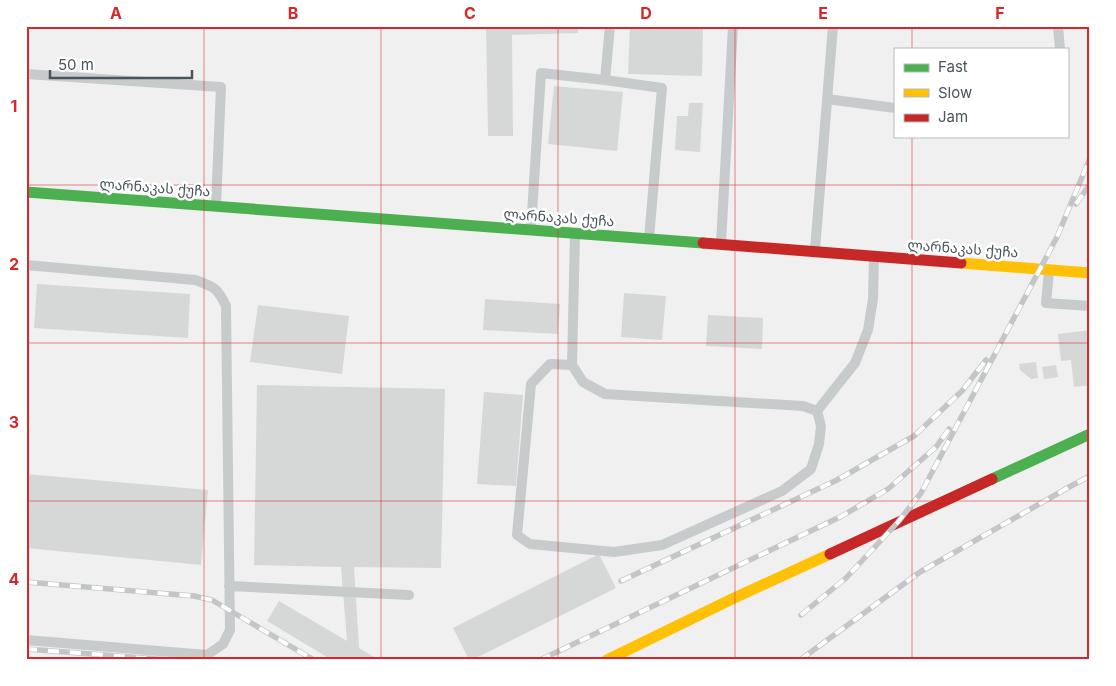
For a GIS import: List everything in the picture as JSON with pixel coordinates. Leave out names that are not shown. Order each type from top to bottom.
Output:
[{"type":"main road","name":"ლარნაკას ქუჩა","points":[[26,192],[1090,273]]},
{"type":"main road","points":[[607,660],[741,595],[1090,434]]},
{"type":"lane","points":[[606,80],[610,26]]},
{"type":"lane","points":[[721,244],[733,26]]},
{"type":"lane","points":[[815,252],[833,26]]},
{"type":"lane","points":[[1058,26],[1060,48]]},
{"type":"lane","points":[[531,230],[541,73],[662,88],[649,239]]},
{"type":"lane","points":[[26,74],[221,87],[216,206]]},
{"type":"lane","points":[[827,99],[894,108]]},
{"type":"lane","points":[[575,233],[572,366],[583,382],[605,394],[803,406],[817,411]]},
{"type":"lane","points":[[817,411],[855,363],[868,330],[873,300],[874,256]]},
{"type":"lane","points":[[26,265],[195,280],[210,286],[220,293],[226,306],[230,630],[222,644],[207,655],[26,640]]},
{"type":"lane","points":[[1049,270],[1046,302],[1090,306]]},
{"type":"lane","points":[[572,366],[550,364],[531,384],[517,535],[530,544],[614,552],[662,544],[782,490],[811,469],[819,444],[821,426],[817,411]]},
{"type":"lane","points":[[229,586],[409,595]]},
{"type":"building","points":[[486,26],[578,26],[578,33],[512,35],[513,136],[488,136]]},
{"type":"building","points":[[630,26],[703,26],[702,76],[628,74]]},
{"type":"building","points":[[554,86],[623,92],[617,151],[548,144]]},
{"type":"building","points":[[689,103],[703,103],[700,152],[675,150],[677,116],[688,116]]},
{"type":"building","points":[[37,284],[190,294],[188,338],[34,328]]},
{"type":"building","points":[[624,293],[666,296],[662,340],[621,337]]},
{"type":"building","points":[[485,299],[560,304],[558,334],[483,330]]},
{"type":"building","points":[[258,305],[349,316],[342,374],[250,362]]},
{"type":"building","points":[[708,315],[763,318],[762,349],[706,346]]},
{"type":"building","points":[[1090,330],[1090,385],[1074,387],[1071,360],[1061,361],[1058,334]]},
{"type":"building","points":[[1036,362],[1038,378],[1031,379],[1020,370],[1019,364]]},
{"type":"building","points":[[1056,365],[1058,377],[1044,379],[1042,367]]},
{"type":"building","points":[[257,385],[445,389],[441,568],[354,567],[359,648],[379,660],[332,660],[267,621],[279,601],[347,641],[341,567],[254,565]]},
{"type":"building","points":[[484,392],[523,395],[516,486],[477,484]]},
{"type":"building","points":[[26,474],[208,490],[201,565],[26,548]]},
{"type":"building","points":[[599,554],[616,588],[469,660],[453,628]]},
{"type":"railway","points":[[801,615],[846,578],[898,522],[921,493],[1057,237],[1090,158]]},
{"type":"railway","points":[[1076,204],[1090,184]]},
{"type":"railway","points":[[621,581],[837,480],[914,436],[962,391],[986,360]]},
{"type":"railway","points":[[540,660],[842,516],[888,489],[936,447],[949,429]]},
{"type":"railway","points":[[800,660],[920,572],[1090,476]]},
{"type":"railway","points":[[26,582],[194,596],[212,600],[314,660]]},
{"type":"railway","points":[[26,649],[170,660]]},
{"type":"traffic: fast","points":[[26,192],[703,243]]},
{"type":"traffic: fast","points":[[992,479],[1090,434]]},
{"type":"traffic: slow","points":[[961,263],[1090,273]]},
{"type":"traffic: slow","points":[[607,660],[830,554]]},
{"type":"traffic: jam","points":[[703,243],[961,263]]},
{"type":"traffic: jam","points":[[830,554],[992,479]]}]
